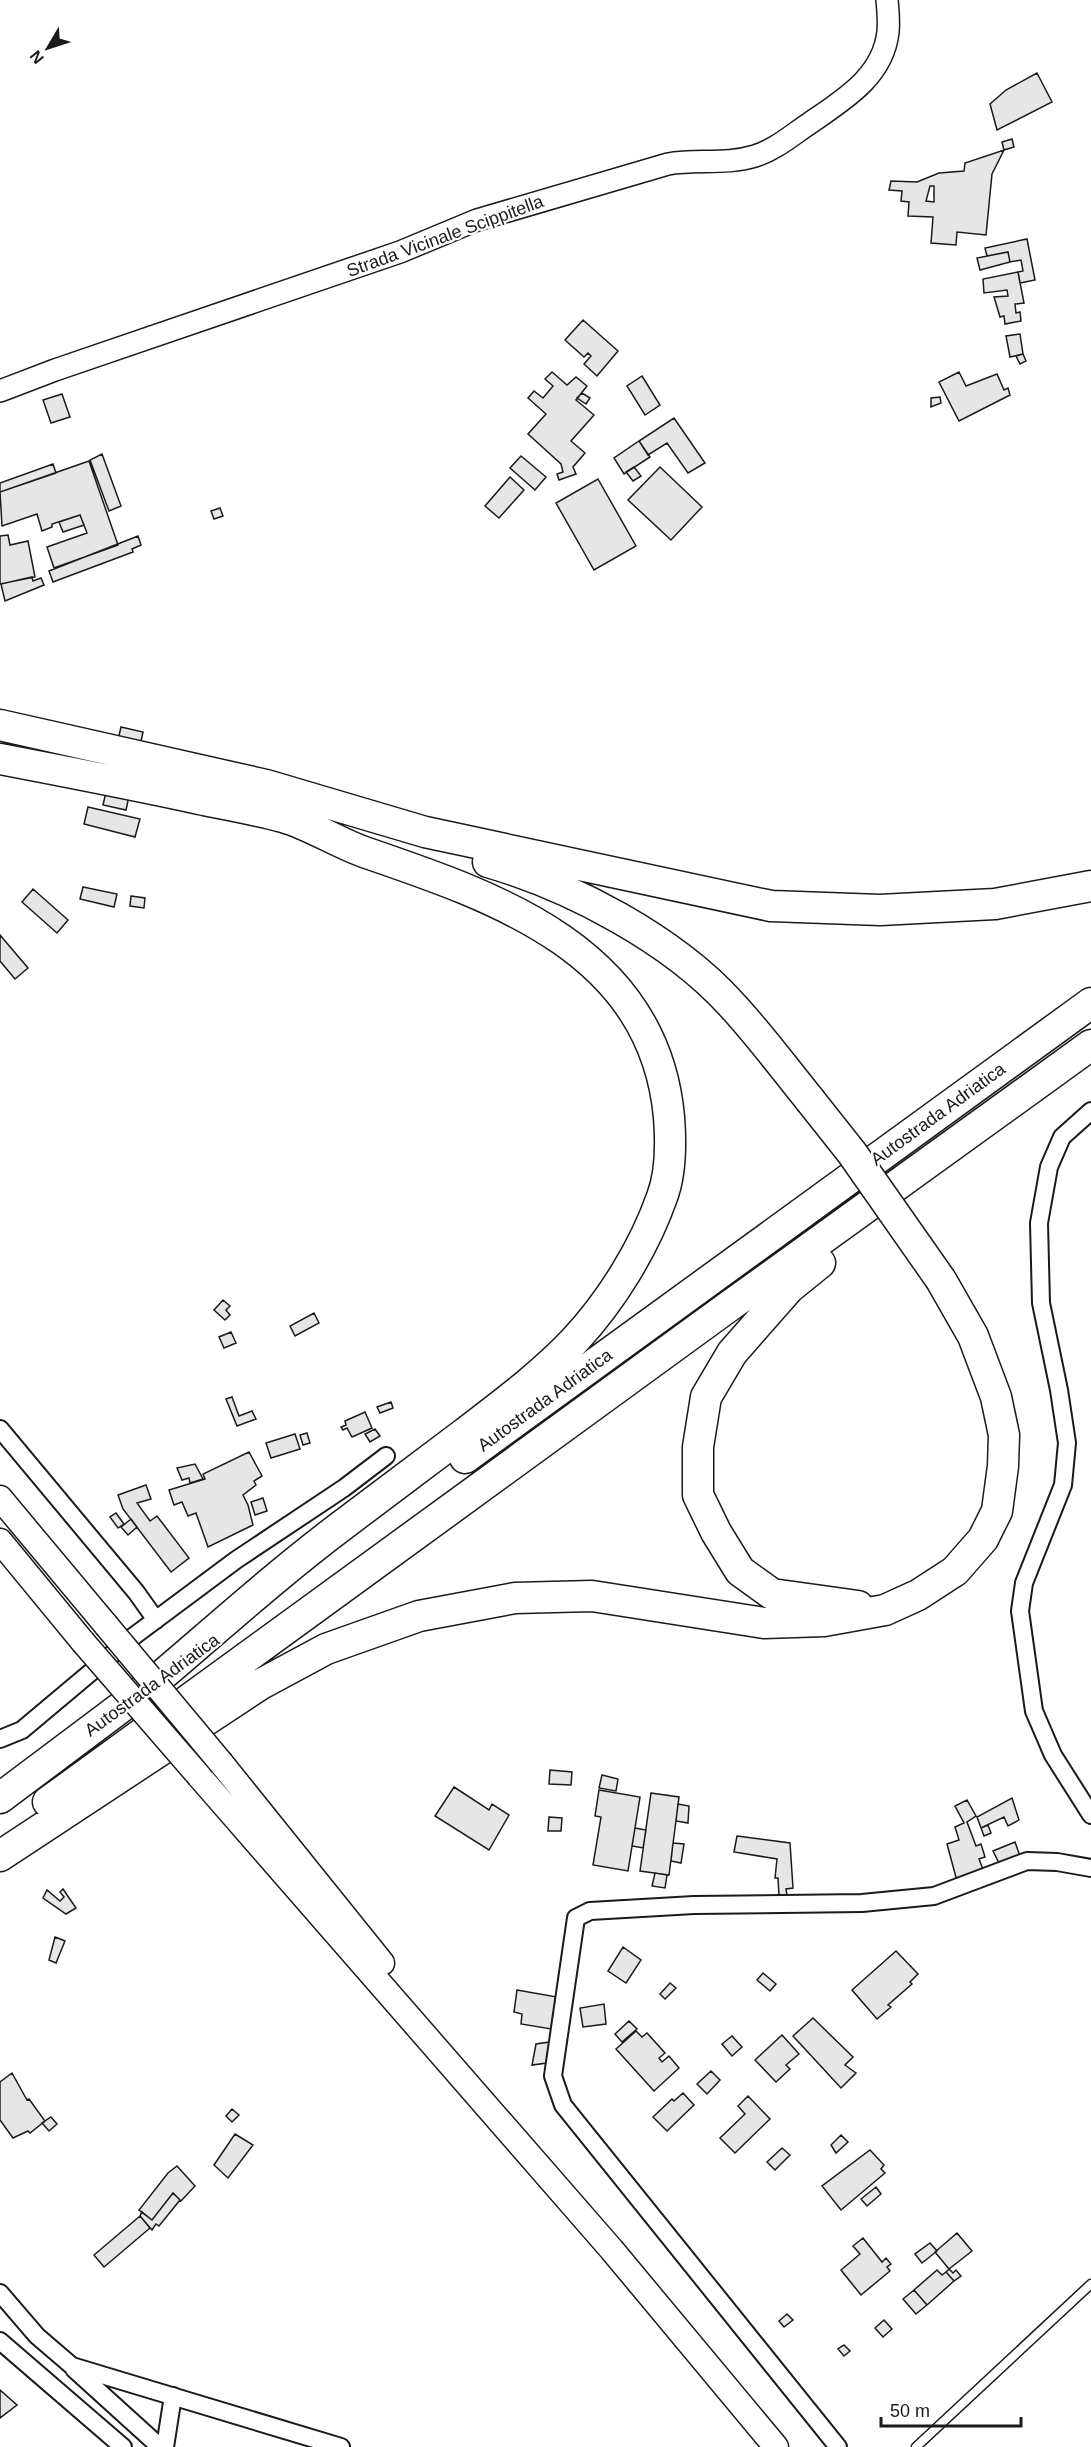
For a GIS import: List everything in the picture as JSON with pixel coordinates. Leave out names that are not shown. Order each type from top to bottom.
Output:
[{"type":"highway","points":[[0,724],[266,785],[424,832],[771,906],[880,910],[995,904],[1091,886]]},
{"type":"highway","points":[[0,759],[121,782],[286,818],[420,841]]},
{"type":"highway","points":[[0,1856],[261,1684],[326,1649],[419,1616],[515,1598],[592,1596],[764,1623],[824,1621],[885,1610],[918,1595],[955,1571],[983,1539],[997,1511],[1003,1466],[1004,1435],[996,1397],[973,1336],[941,1280],[810,1100],[730,1002],[677,955],[621,920],[566,890],[499,865],[420,841],[266,785]]},
{"type":"highway","points":[[159,1678],[312,1547],[532,1382],[577,1338],[614,1292],[664,1194],[670,1129],[666,1090],[654,1051],[635,1013],[607,977],[556,934],[514,910],[429,873],[358,850],[286,818]]},
{"type":"highway","name":"Autostrada Adriatica","points":[[0,1798],[159,1678],[307,1574],[1091,1003]]},
{"type":"highway","points":[[885,1610],[772,1594],[740,1571],[716,1532],[698,1495],[698,1446],[706,1397],[732,1353],[789,1288],[1091,1046]]},
{"type":"highway","name":"Autostrada Adriatica","points":[[0,1837],[728,1306],[1091,1046]]},
{"type":"main road","points":[[0,1498],[222,1764],[612,2250],[776,2447]]},
{"type":"main road","points":[[0,1541],[199,1776],[612,2250]]},
{"type":"street","name":"Strada Vicinale Scippitella","points":[[0,391],[55,370],[310,285],[513,208],[668,164],[688,160],[723,162],[756,155],[772,148],[854,91],[867,78],[885,47],[888,32],[887,0]]},
{"type":"street","points":[[1091,1112],[1062,1137],[1049,1167],[1039,1223],[1041,1303],[1059,1390],[1066,1443],[1063,1485],[1024,1583],[1020,1611],[1034,1711],[1053,1755],[1091,1815]]},
{"type":"street","points":[[0,1428],[136,1592],[156,1620]]},
{"type":"street","points":[[0,1739],[27,1726],[92,1670],[156,1620],[236,1560],[344,1488],[386,1456]]},
{"type":"street","points":[[838,2447],[563,2105],[553,2076],[576,1918],[590,1911],[694,1905],[862,1903],[934,1896],[1027,1861],[1057,1862],[1091,1868]]},
{"type":"street","points":[[0,2293],[37,2336],[160,2447]]},
{"type":"street","points":[[0,2341],[123,2447]]},
{"type":"street","points":[[72,2366],[341,2447]]},
{"type":"street","points":[[165,2447],[173,2396]]},
{"type":"lane","points":[[916,2447],[1091,2284]]},
{"type":"building","points":[[1037,73],[1052,102],[997,130],[990,104],[1006,90]]},
{"type":"building","points":[[1012,139],[1014,147],[1004,150],[1002,142]]},
{"type":"building","points":[[1004,150],[992,174],[986,235],[957,232],[956,245],[931,243],[933,217],[908,216],[909,202],[901,201],[902,191],[889,190],[891,181],[917,182],[939,173],[964,171],[965,163]],"holes":[[[930,186],[934,186],[934,202],[926,201]]]},
{"type":"building","points":[[1027,239],[1035,280],[1020,283],[1018,272],[1023,271],[1021,260],[1010,262],[1008,252],[987,256],[985,248]]},
{"type":"building","points":[[1008,252],[1010,262],[980,270],[977,258]]},
{"type":"building","points":[[1018,272],[1024,303],[1015,304],[1016,313],[1020,312],[1021,321],[1005,324],[1004,316],[1000,317],[994,297],[1008,296],[1007,290],[984,293],[983,279]]},
{"type":"building","points":[[583,320],[618,351],[597,376],[584,364],[591,356],[588,353],[584,357],[565,340]]},
{"type":"building","points":[[1020,334],[1023,354],[1010,357],[1006,336]]},
{"type":"building","points":[[1023,354],[1026,361],[1020,364],[1016,356]]},
{"type":"building","points":[[552,372],[567,385],[576,377],[587,386],[576,400],[594,415],[571,441],[585,453],[573,467],[576,474],[559,480],[557,474],[563,472],[561,464],[528,434],[546,414],[528,398],[534,391],[543,398],[553,386],[545,379]]},
{"type":"building","points":[[959,372],[966,386],[997,374],[1004,390],[1008,388],[1010,395],[959,421],[939,382]]},
{"type":"building","points":[[642,376],[660,405],[645,415],[627,386]]},
{"type":"building","points":[[582,393],[590,398],[586,404],[577,398]]},
{"type":"building","points":[[62,394],[70,417],[51,423],[43,400]]},
{"type":"building","points":[[940,397],[941,403],[931,407],[931,398]]},
{"type":"building","points":[[674,418],[705,463],[688,473],[667,443],[648,455],[639,441]]},
{"type":"building","points":[[639,441],[650,457],[624,474],[614,458]]},
{"type":"building","points":[[102,454],[121,506],[109,511],[90,460]]},
{"type":"building","points":[[521,456],[546,477],[535,490],[510,468]]},
{"type":"building","points":[[89,461],[118,545],[54,568],[47,547],[87,533],[80,515],[52,524],[52,527],[42,531],[37,514],[2,526],[0,492]]},
{"type":"building","points":[[53,464],[56,473],[0,492],[0,483]]},
{"type":"building","points":[[634,467],[641,476],[633,481],[626,472]]},
{"type":"building","points":[[660,467],[702,507],[671,540],[628,500]]},
{"type":"building","points":[[510,477],[524,490],[499,518],[485,506]]},
{"type":"building","points":[[598,479],[636,546],[594,570],[556,503]]},
{"type":"building","points":[[220,508],[223,516],[214,519],[211,511]]},
{"type":"building","points":[[80,515],[84,525],[63,532],[59,522]]},
{"type":"building","points":[[8,535],[10,545],[28,541],[35,577],[0,584],[0,536]]},
{"type":"building","points":[[138,536],[141,545],[132,549],[133,552],[53,582],[49,571]]},
{"type":"building","points":[[32,577],[33,581],[41,578],[44,585],[5,601],[1,584]]},
{"type":"building","points":[[121,727],[143,732],[126,810],[103,805]]},
{"type":"building","points":[[88,807],[140,819],[135,837],[84,824]]},
{"type":"building","points":[[83,887],[117,894],[114,907],[80,899]]},
{"type":"building","points":[[33,889],[68,920],[57,933],[22,902]]},
{"type":"building","points":[[131,896],[145,898],[144,908],[130,906]]},
{"type":"building","points":[[0,935],[28,968],[15,979],[0,961]]},
{"type":"building","points":[[223,1300],[230,1306],[226,1310],[230,1315],[225,1320],[214,1310]]},
{"type":"building","points":[[314,1313],[319,1323],[295,1336],[290,1326]]},
{"type":"building","points":[[231,1332],[236,1343],[224,1348],[219,1337]]},
{"type":"building","points":[[232,1397],[239,1416],[252,1411],[256,1419],[237,1426],[226,1399]]},
{"type":"building","points":[[391,1402],[393,1408],[380,1413],[377,1407]]},
{"type":"building","points":[[365,1412],[372,1428],[352,1437],[347,1428],[343,1430],[341,1427],[346,1425],[345,1421]]},
{"type":"building","points":[[375,1429],[380,1436],[370,1442],[365,1434]]},
{"type":"building","points":[[307,1433],[310,1443],[303,1445],[300,1435]]},
{"type":"building","points":[[295,1434],[300,1449],[271,1458],[266,1443]]},
{"type":"building","points":[[249,1452],[262,1476],[254,1481],[256,1485],[243,1495],[253,1525],[208,1547],[196,1513],[188,1516],[182,1502],[174,1505],[169,1490],[205,1479],[203,1474]]},
{"type":"building","points":[[195,1464],[203,1479],[190,1483],[189,1478],[182,1480],[177,1468]]},
{"type":"building","points":[[146,1485],[151,1499],[137,1503],[150,1521],[157,1516],[189,1558],[171,1572],[123,1509],[118,1495]]},
{"type":"building","points":[[263,1498],[267,1511],[255,1515],[251,1502]]},
{"type":"building","points":[[116,1513],[124,1524],[118,1528],[110,1517]]},
{"type":"building","points":[[131,1519],[137,1527],[128,1535],[121,1527]]},
{"type":"building","points":[[550,1770],[572,1772],[571,1785],[549,1784]]},
{"type":"building","points":[[602,1775],[618,1779],[616,1791],[599,1788]]},
{"type":"building","points":[[454,1787],[489,1810],[492,1804],[509,1815],[489,1850],[435,1816]]},
{"type":"building","points":[[599,1790],[640,1797],[628,1871],[593,1865],[601,1817],[595,1816]]},
{"type":"building","points":[[651,1793],[679,1797],[669,1875],[640,1871]]},
{"type":"building","points":[[1012,1798],[1019,1820],[1008,1826],[1004,1817],[981,1828],[977,1817]]},
{"type":"building","points":[[967,1800],[976,1816],[967,1822],[976,1846],[981,1844],[985,1857],[979,1859],[984,1872],[957,1881],[947,1844],[959,1840],[955,1827],[964,1823],[955,1806]]},
{"type":"building","points":[[678,1804],[689,1806],[688,1823],[676,1821]]},
{"type":"building","points":[[549,1817],[562,1818],[561,1831],[548,1831]]},
{"type":"building","points":[[988,1825],[991,1833],[984,1836],[981,1828]]},
{"type":"building","points":[[635,1828],[646,1830],[643,1848],[632,1846]]},
{"type":"building","points":[[737,1836],[790,1843],[793,1888],[786,1889],[787,1895],[779,1896],[778,1878],[775,1878],[777,1859],[734,1852]]},
{"type":"building","points":[[1015,1842],[1020,1856],[1000,1865],[993,1851]]},
{"type":"building","points":[[673,1843],[684,1844],[681,1863],[671,1861]]},
{"type":"building","points":[[655,1873],[667,1875],[665,1888],[652,1886]]},
{"type":"building","points":[[63,1889],[76,1908],[66,1914],[43,1898],[47,1890],[60,1901],[64,1897],[60,1892]]},
{"type":"building","points":[[55,1937],[65,1941],[56,1963],[49,1960]]},
{"type":"building","points":[[623,1947],[641,1960],[626,1983],[608,1971]]},
{"type":"building","points":[[896,1951],[918,1974],[910,1982],[912,1984],[888,2005],[891,2007],[877,2019],[852,1990]]},
{"type":"building","points":[[763,1973],[776,1984],[770,1991],[757,1980]]},
{"type":"building","points":[[670,1983],[676,1988],[665,1999],[660,1994]]},
{"type":"building","points":[[517,1990],[557,1997],[551,2029],[521,2024],[522,2014],[514,2012]]},
{"type":"building","points":[[604,2004],[606,2024],[583,2027],[580,2008]]},
{"type":"building","points":[[813,2018],[853,2057],[845,2065],[856,2073],[841,2088],[793,2036]]},
{"type":"building","points":[[629,2021],[637,2029],[622,2042],[615,2034]]},
{"type":"building","points":[[636,2031],[642,2037],[647,2033],[665,2053],[659,2058],[662,2062],[669,2056],[679,2068],[654,2091],[616,2049]]},
{"type":"building","points":[[782,2035],[799,2054],[786,2065],[790,2069],[776,2082],[755,2060]]},
{"type":"building","points":[[732,2036],[742,2047],[732,2056],[722,2044]]},
{"type":"building","points":[[550,2042],[547,2063],[532,2065],[536,2044]]},
{"type":"building","points":[[711,2071],[720,2080],[707,2094],[697,2084]]},
{"type":"building","points":[[12,2073],[27,2100],[29,2099],[45,2121],[30,2133],[28,2131],[13,2138],[0,2120],[0,2082]]},
{"type":"building","points":[[683,2093],[694,2105],[667,2131],[653,2117],[672,2099],[674,2101]]},
{"type":"building","points":[[748,2096],[770,2119],[735,2153],[720,2138],[745,2114],[738,2106]]},
{"type":"building","points":[[232,2109],[239,2115],[232,2122],[226,2116]]},
{"type":"building","points":[[51,2117],[57,2124],[49,2131],[42,2123]]},
{"type":"building","points":[[235,2134],[253,2145],[228,2178],[214,2165]]},
{"type":"building","points":[[841,2135],[848,2142],[836,2153],[831,2145]]},
{"type":"building","points":[[782,2148],[790,2155],[775,2170],[767,2162]]},
{"type":"building","points":[[870,2150],[884,2165],[881,2169],[885,2173],[841,2210],[822,2186]]},
{"type":"building","points":[[177,2166],[195,2186],[181,2201],[173,2193],[152,2220],[139,2210],[168,2173]]},
{"type":"building","points":[[876,2187],[881,2194],[867,2206],[861,2199]]},
{"type":"building","points":[[173,2193],[180,2200],[159,2226],[156,2224],[152,2230],[140,2216],[142,2212],[152,2220]]},
{"type":"building","points":[[140,2216],[150,2228],[104,2267],[94,2255]]},
{"type":"building","points":[[957,2233],[972,2251],[949,2269],[935,2252]]},
{"type":"building","points":[[863,2238],[882,2262],[886,2258],[891,2264],[887,2267],[890,2271],[861,2295],[841,2270],[860,2254],[853,2246]]},
{"type":"building","points":[[930,2243],[937,2251],[922,2263],[915,2254]]},
{"type":"building","points":[[949,2269],[953,2273],[956,2270],[961,2276],[954,2281],[946,2272]]},
{"type":"building","points":[[937,2270],[942,2275],[946,2272],[954,2281],[927,2305],[914,2290]]},
{"type":"building","points":[[914,2290],[927,2305],[916,2314],[903,2299]]},
{"type":"building","points":[[787,2314],[793,2320],[784,2327],[779,2321]]},
{"type":"building","points":[[884,2320],[892,2329],[883,2337],[875,2328]]},
{"type":"building","points":[[844,2345],[850,2351],[844,2356],[838,2349]]},
{"type":"building","points":[[0,2390],[17,2405],[0,2418]]}]
